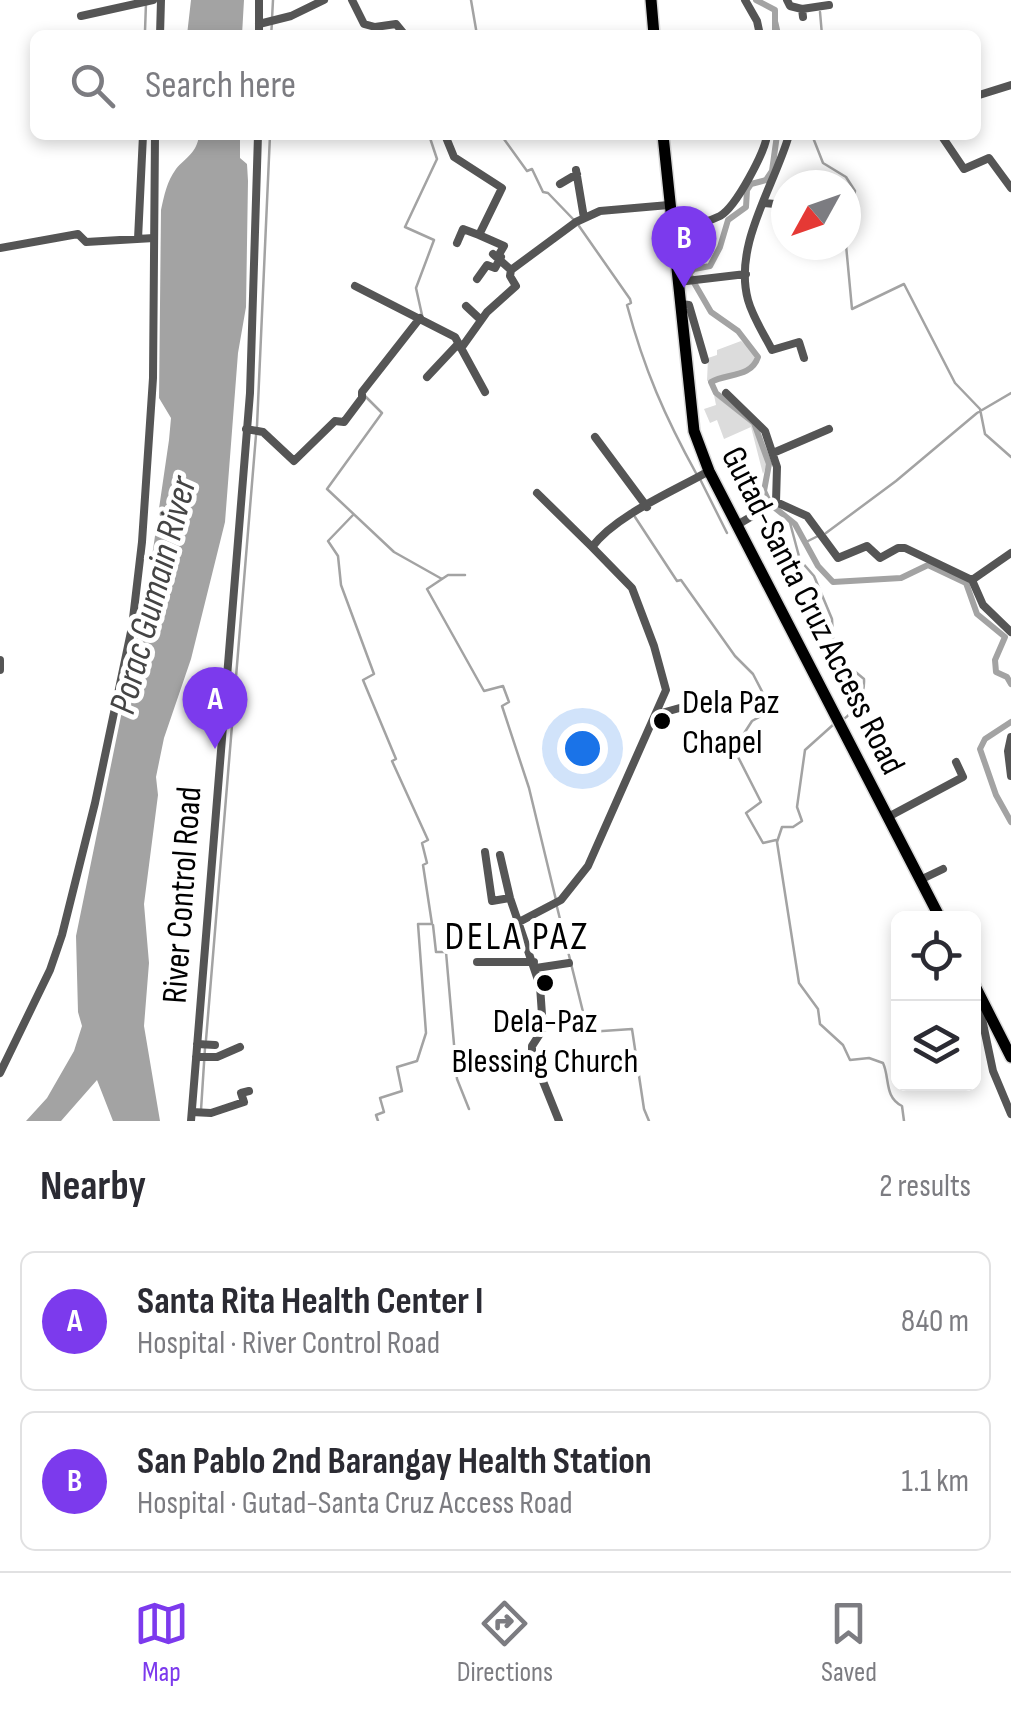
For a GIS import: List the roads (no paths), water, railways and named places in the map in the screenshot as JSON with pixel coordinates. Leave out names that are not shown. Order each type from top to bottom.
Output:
[{"type":"main road","points":[[651,0],[654,30]]},
{"type":"main road","name":"Gutad-Santa Cruz Access Road","points":[[664,140],[674,244],[686,281],[680,304],[694,430],[736,525],[936,911]]},
{"type":"main road","points":[[981,999],[1011,1057]]},
{"type":"street","points":[[160,30],[161,0]]},
{"type":"street","points":[[259,0],[259,30]]},
{"type":"street","points":[[259,24],[291,16],[324,0]]},
{"type":"street","points":[[352,0],[364,24],[396,24],[400,30]]},
{"type":"street","points":[[745,0],[758,30]]},
{"type":"street","points":[[787,0],[803,13],[822,5]]},
{"type":"street","points":[[81,16],[148,1]]},
{"type":"street","points":[[981,94],[1011,85]]},
{"type":"street","points":[[138,239],[143,140]]},
{"type":"street","points":[[0,1073],[50,970],[62,935],[122,681],[142,542],[152,378],[155,140]]},
{"type":"street","name":"River Control Road","points":[[191,1116],[207,1045],[246,429],[258,140]]},
{"type":"street","points":[[447,140],[454,157],[502,188],[479,236]]},
{"type":"street","points":[[674,244],[687,226],[726,211],[760,158],[766,140]]},
{"type":"street","points":[[787,140],[749,238],[747,298],[772,350],[799,342],[804,358]]},
{"type":"street","points":[[945,140],[964,169],[989,158],[1011,188]]},
{"type":"street","points":[[560,184],[577,172],[584,218]]},
{"type":"street","points":[[764,203],[771,204]]},
{"type":"street","points":[[427,376],[516,286],[511,270],[584,218],[600,211],[670,204]]},
{"type":"street","points":[[457,243],[462,229],[504,246],[495,268],[487,265],[477,279]]},
{"type":"street","points":[[0,248],[78,234],[86,242],[154,238]]},
{"type":"street","points":[[497,256],[511,270]]},
{"type":"street","points":[[686,281],[746,274]]},
{"type":"street","points":[[355,286],[453,335],[484,392]]},
{"type":"street","points":[[680,304],[689,305],[705,360]]},
{"type":"street","points":[[466,306],[481,320]]},
{"type":"street","points":[[246,429],[263,432],[294,461],[335,421],[344,422],[376,372],[421,318]]},
{"type":"street","points":[[726,393],[760,424],[773,453],[773,504]]},
{"type":"street","points":[[773,453],[829,430]]},
{"type":"street","points":[[595,437],[647,506]]},
{"type":"street","points":[[592,548],[600,538],[647,506],[709,471]]},
{"type":"street","points":[[519,922],[561,900],[581,877],[597,850],[666,690],[632,588],[538,493]]},
{"type":"street","points":[[736,525],[773,504],[807,516],[838,558],[868,546],[880,558],[905,548],[972,580],[983,605],[1011,632]]},
{"type":"street","points":[[972,580],[1011,553]]},
{"type":"street","points":[[0,660],[0,670]]},
{"type":"street","points":[[658,714],[694,704]]},
{"type":"street","points":[[1011,737],[1011,776]]},
{"type":"street","points":[[888,817],[963,777],[956,762]]},
{"type":"street","points":[[485,852],[492,901],[510,898]]},
{"type":"street","points":[[500,855],[510,898],[535,965],[543,1024],[532,1054],[559,1121]]},
{"type":"street","points":[[920,880],[943,869]]},
{"type":"street","points":[[478,962],[569,963]]},
{"type":"street","points":[[985,1007],[981,1014],[990,1057],[1011,1114]]},
{"type":"street","points":[[201,1058],[240,1048]]},
{"type":"street","points":[[191,1116],[244,1102],[241,1093],[248,1090]]},
{"type":"water","points":[[191,0],[244,0],[242,30],[188,30]]},
{"type":"water","name":"Porac Gumain River","points":[[240,140],[240,158],[247,164],[246,307],[238,353],[225,522],[156,777],[158,795],[144,904],[149,963],[144,1026],[160,1121],[113,1121],[97,1080],[61,1121],[26,1121],[47,1098],[74,1051],[82,1026],[78,1012],[76,936],[148,584],[169,440],[171,418],[159,398],[161,210],[170,178],[198,141]]},
{"type":"waterway","points":[[272,19],[273,0]]},
{"type":"waterway","points":[[471,0],[476,30]]},
{"type":"waterway","points":[[756,0],[775,10],[775,30]]},
{"type":"waterway","points":[[145,30],[146,3]]},
{"type":"waterway","points":[[820,12],[822,30]]},
{"type":"waterway","points":[[777,22],[779,30]]},
{"type":"waterway","points":[[271,30],[272,23]]},
{"type":"waterway","points":[[257,426],[270,140]]},
{"type":"waterway","points":[[422,315],[416,288],[434,240],[405,227],[437,159],[431,140]]},
{"type":"waterway","points":[[505,140],[527,171],[532,169],[543,192],[574,220]]},
{"type":"waterway","points":[[776,140],[772,171],[766,180],[751,184],[747,190],[746,207],[728,220],[710,266],[689,274],[711,312],[738,331],[758,357],[744,372],[711,382],[716,393],[754,423],[769,464],[764,491],[770,504],[795,524],[818,566],[833,582],[901,578],[928,565],[966,583],[977,614],[1005,637],[995,660],[996,672],[1011,684]]},
{"type":"waterway","points":[[814,140],[823,163],[834,170]]},
{"type":"waterway","points":[[579,226],[630,299],[627,305],[648,372],[697,475]]},
{"type":"waterway","points":[[847,260],[852,309],[904,284],[955,383],[980,409],[985,434],[1011,457]]},
{"type":"waterway","points":[[826,533],[977,413],[1011,393]]},
{"type":"waterway","points":[[365,396],[382,413],[327,489],[394,552],[442,579]]},
{"type":"waterway","points":[[206,1040],[256,435]]},
{"type":"waterway","points":[[700,479],[727,533]]},
{"type":"waterway","points":[[353,515],[328,541],[338,556],[341,585],[374,674],[363,680],[396,759],[392,761],[428,840],[422,843],[427,863],[423,865],[432,924],[418,924],[426,1033],[417,1061],[397,1067],[402,1091],[380,1098],[384,1112],[376,1115],[378,1121]]},
{"type":"waterway","points":[[635,517],[677,581],[681,580],[735,656],[753,674],[770,707],[770,711],[752,721],[734,749],[761,802],[746,813],[763,843],[776,840]]},
{"type":"waterway","points":[[789,519],[800,560],[814,576],[832,619],[834,654],[864,679],[858,703],[841,721]]},
{"type":"waterway","points":[[806,542],[818,536]]},
{"type":"waterway","points":[[465,575],[448,575],[427,589],[484,691],[503,686],[509,702],[502,706],[529,788],[556,900]]},
{"type":"waterway","points":[[1011,722],[985,739],[980,749],[996,795],[1011,822]]},
{"type":"waterway","points":[[834,724],[805,750],[797,807],[802,821],[793,827],[782,827],[777,842],[799,983],[818,1009],[820,1024],[843,1045],[850,1060],[869,1058],[883,1063],[890,1092],[902,1106],[904,1121]]},
{"type":"waterway","points":[[557,907],[588,1032],[632,1029],[649,1121]]},
{"type":"waterway","points":[[433,925],[436,952],[446,952],[457,1079],[469,1109]]},
{"type":"waterway","points":[[201,1110],[205,1048]]},
{"type":"place","name":"San Pablo 2nd Barangay Health Station","points":[[684,288]]},
{"type":"place","name":"Dela Paz Chapel","points":[[662,721]]},
{"type":"place","name":"Santa Rita Health Center I","points":[[215,749]]},
{"type":"place","name":"Dela-Paz Blessing Church","points":[[545,983]]},
{"type":"district","name":"DELA PAZ","points":[[517,935]]}]
